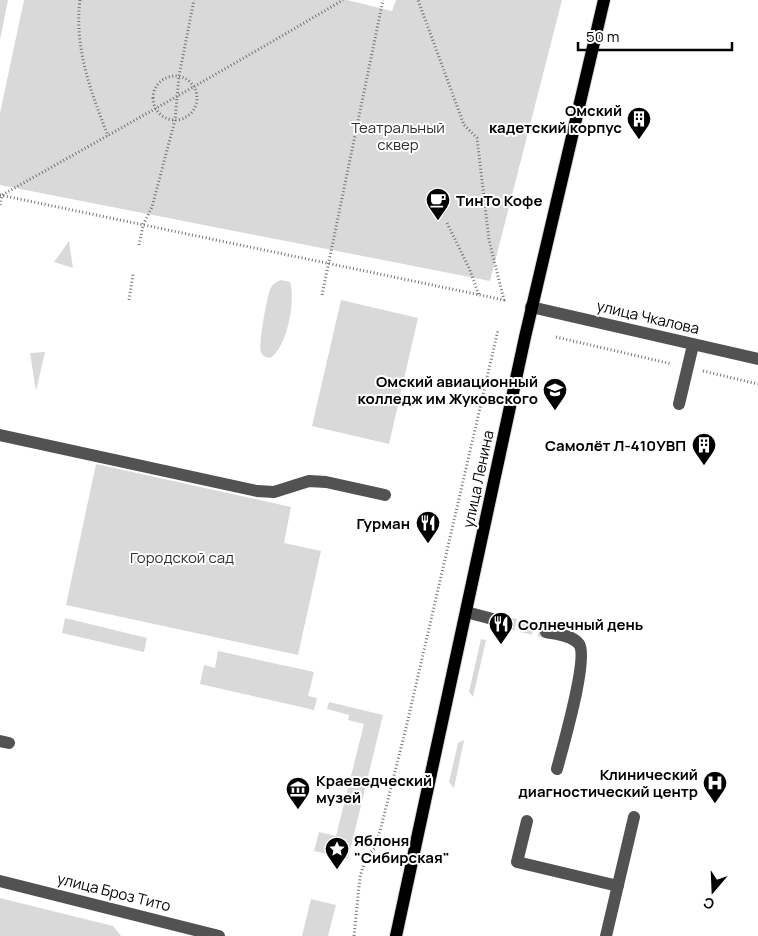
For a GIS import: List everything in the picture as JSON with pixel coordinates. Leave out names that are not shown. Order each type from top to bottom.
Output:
[{"type":"main road","name":"улица Ленина","points":[[396,936],[531,307],[604,0]]},
{"type":"street","name":"улица Чкалова","points":[[531,307],[758,359]]},
{"type":"street","points":[[679,404],[693,344]]},
{"type":"street","points":[[0,436],[257,491],[274,492],[309,482],[326,482],[385,495]]},
{"type":"street","points":[[466,612],[504,622]]},
{"type":"street","points":[[546,632],[574,639],[580,647],[581,655],[580,672],[557,769]]},
{"type":"street","points":[[606,936],[634,817]]},
{"type":"street","points":[[527,821],[517,862],[618,886]]},
{"type":"street","name":"улица Броз Тито","points":[[0,881],[219,936]]},
{"type":"path","points":[[80,0],[78,18],[81,55],[91,92],[108,136]]},
{"type":"path","points":[[139,245],[143,225],[152,207],[175,120],[179,76],[194,0]]},
{"type":"path","points":[[1,195],[195,87],[343,0]]},
{"type":"path","points":[[322,295],[383,0]]},
{"type":"path","points":[[1,195],[504,300],[489,240],[477,138],[464,125],[418,0]]},
{"type":"path","points":[[179,76],[191,82],[195,87],[198,95],[197,103],[189,116],[175,120],[166,118],[156,108],[153,100],[154,92],[157,84],[163,79],[179,76]]},
{"type":"path","points":[[0,205],[1,195]]},
{"type":"path","points":[[447,223],[469,268],[479,295]]},
{"type":"path","points":[[128,300],[134,274]]},
{"type":"path","points":[[354,936],[360,877],[366,857],[376,847],[385,812],[498,330]]},
{"type":"path","points":[[556,337],[758,384]]},
{"type":"green space","points":[[0,0],[8,0],[0,40]]},
{"type":"green space","name":"Театральный сквер","points":[[24,0],[347,0],[392,11],[396,0],[562,0],[490,281],[0,185],[0,113]]},
{"type":"green space","points":[[69,241],[73,268],[54,262]]},
{"type":"green space","points":[[281,280],[290,282],[292,290],[291,311],[289,323],[281,344],[276,353],[270,358],[261,352],[262,332],[270,290],[274,284]]},
{"type":"green space","points":[[341,300],[418,318],[389,444],[312,426]]},
{"type":"green space","points":[[45,352],[36,391],[30,353]]},
{"type":"green space","name":"Городской сад","points":[[96,464],[291,507],[284,543],[321,551],[298,655],[66,605]]},
{"type":"green space","points":[[65,618],[147,638],[144,652],[62,633]]},
{"type":"green space","points":[[481,639],[486,640],[473,697],[469,692]]},
{"type":"green space","points":[[218,651],[314,672],[308,696],[317,698],[314,710],[200,684],[204,665],[215,668]]},
{"type":"green space","points":[[329,702],[383,715],[348,859],[314,851],[319,832],[336,836],[364,724],[348,720],[349,715],[327,709]]},
{"type":"green space","points":[[464,740],[454,788],[449,782],[458,743]]},
{"type":"green space","points":[[0,898],[113,926],[121,936],[0,936]]},
{"type":"green space","points":[[311,899],[336,905],[328,936],[302,936]]},
{"type":"tunnel","points":[[504,622],[546,632]]},
{"type":"place","name":"Омский кадетский корпус","points":[[639,140]]},
{"type":"place","name":"ТинТо Кофе","points":[[438,221]]},
{"type":"place","name":"Омский авиационный колледж им Жуковского","points":[[555,411]]},
{"type":"place","name":"Самолёт Л-410УВП","points":[[704,466]]},
{"type":"place","name":"Гурман","points":[[428,544]]},
{"type":"place","name":"Солнечный день","points":[[501,645]]},
{"type":"place","name":"Клинический диагностический центр","points":[[715,804]]},
{"type":"place","name":"Краеведческий музей","points":[[298,810]]},
{"type":"place","name":"Яблоня \"Сибирская\"","points":[[337,870]]}]
